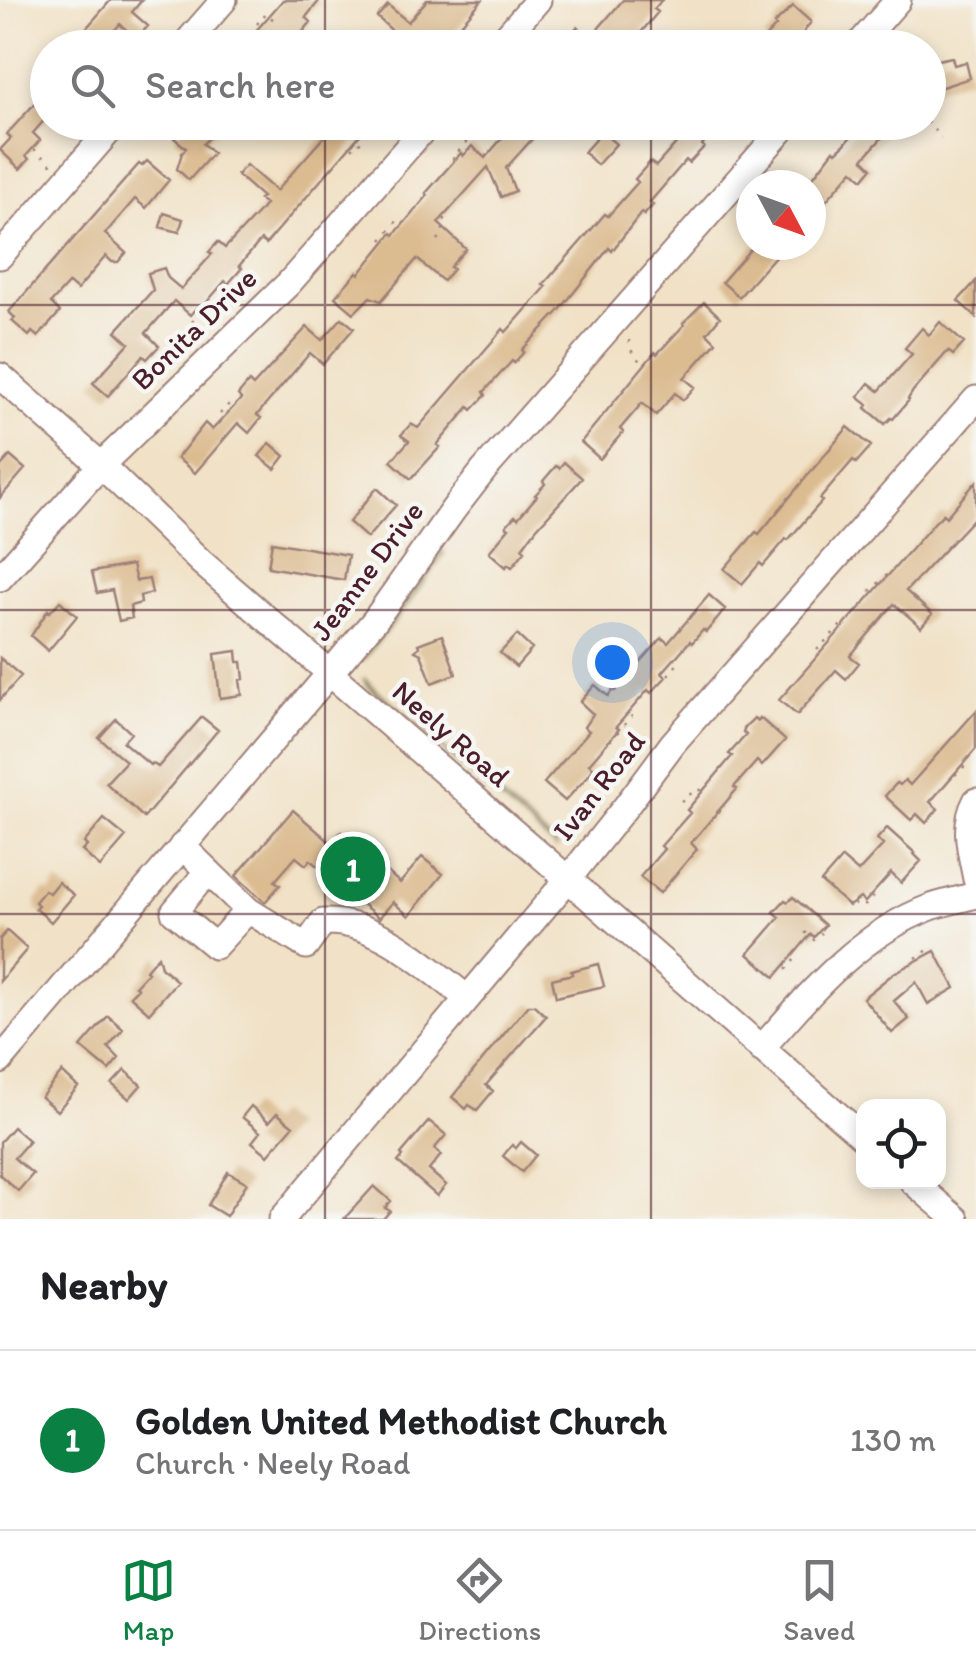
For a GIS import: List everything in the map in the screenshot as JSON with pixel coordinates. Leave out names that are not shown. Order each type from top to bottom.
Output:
[{"type":"street","points":[[198,30],[224,0]]},
{"type":"street","points":[[512,30],[538,0]]},
{"type":"street","points":[[872,30],[898,0]]},
{"type":"street","points":[[0,256],[100,140]]},
{"type":"street","name":"Bonita Drive","points":[[0,578],[101,465],[289,283],[414,140]]},
{"type":"street","name":"Jeanne Drive","points":[[0,1061],[331,673],[484,470],[773,140]]},
{"type":"street","name":"Neely Road","points":[[0,376],[202,562],[856,1131]]},
{"type":"street","name":"Ivan Road","points":[[282,1219],[568,879],[673,743],[976,399]]},
{"type":"street","points":[[976,801],[968,832],[976,879]]},
{"type":"street","points":[[182,846],[248,910],[306,946],[323,922],[371,932],[400,946],[466,998]]},
{"type":"street","points":[[208,872],[174,912],[215,946],[248,910]]},
{"type":"street","points":[[761,1049],[832,971],[870,940],[932,907],[976,895]]},
{"type":"street","points":[[921,1189],[956,1219]]},
{"type":"path","points":[[257,24],[266,13],[276,22]]},
{"type":"path","points":[[352,147],[362,140]]},
{"type":"path","points":[[455,159],[468,140]]},
{"type":"path","points":[[34,149],[55,168]]},
{"type":"path","points":[[438,240],[445,218]]},
{"type":"path","points":[[382,240],[397,221]]},
{"type":"path","points":[[192,322],[209,304]]},
{"type":"path","points":[[628,338],[631,350],[642,364]]},
{"type":"path","points":[[220,414],[230,402],[234,406]]},
{"type":"path","points":[[870,591],[887,575]]},
{"type":"path","points":[[817,650],[843,623]]},
{"type":"path","points":[[668,675],[680,662]]},
{"type":"path","points":[[610,741],[636,711]]},
{"type":"path","points":[[955,775],[966,765]]},
{"type":"path","points":[[680,801],[696,790],[704,790]]},
{"type":"path","points":[[854,904],[866,905],[873,897]]},
{"type":"path","points":[[805,932],[814,940],[822,933]]},
{"type":"path","points":[[916,958],[928,950]]},
{"type":"path","points":[[786,970],[795,958]]},
{"type":"green space","points":[[441,550],[444,553],[405,608],[361,662],[367,649]]},
{"type":"green space","points":[[363,678],[556,845],[556,847],[368,686]]},
{"type":"building","points":[[111,0],[142,0],[132,12],[148,26],[144,30],[126,30],[120,24],[115,30],[85,30]]},
{"type":"building","points":[[283,0],[320,0],[306,17],[311,22],[304,30],[257,30]]},
{"type":"building","points":[[427,0],[482,0],[456,30],[391,30],[377,17],[388,5],[408,22]]},
{"type":"building","points":[[623,0],[662,0],[654,9],[658,12],[643,30],[597,30]]},
{"type":"building","points":[[793,6],[811,22],[805,30],[772,30]]},
{"type":"building","points":[[952,57],[954,65],[966,62],[970,78],[946,86],[946,58]]},
{"type":"building","points":[[30,109],[30,140],[40,140],[20,169],[0,150],[11,138],[7,134]]},
{"type":"building","points":[[176,140],[207,140],[203,144],[213,153],[189,180],[177,169],[186,148]]},
{"type":"building","points":[[321,140],[356,140],[266,244],[261,240],[239,266],[242,268],[200,310],[197,307],[190,315],[174,301],[146,333],[159,346],[147,359],[143,356],[108,396],[93,383],[129,343],[116,331],[153,290],[148,273],[164,268],[168,278],[181,289],[218,242],[225,248],[265,204],[237,175],[246,165],[276,191]]},
{"type":"building","points":[[500,140],[531,140],[506,168],[515,191],[501,197],[488,167],[438,223],[466,249],[443,281],[417,259],[381,301],[370,297],[354,313],[335,297],[394,235],[461,153],[463,156],[472,146],[485,158]]},
{"type":"building","points":[[595,140],[611,140],[616,144],[597,165],[584,152]]},
{"type":"building","points":[[679,140],[706,140],[612,251],[609,248],[524,352],[484,392],[486,395],[472,410],[469,407],[411,479],[391,461],[409,441],[401,435],[411,424],[418,428],[503,329],[506,332],[546,287],[543,285],[605,214],[608,216],[638,182],[635,179],[650,162],[656,166]]},
{"type":"building","points":[[848,140],[880,140],[863,159],[872,168],[863,179],[853,170],[826,201],[826,170],[819,170]]},
{"type":"building","points":[[147,161],[169,180],[146,208],[135,199],[105,234],[126,253],[118,262],[106,256],[77,290],[69,283],[51,303],[60,312],[38,337],[32,332],[29,336],[12,321],[15,318],[9,312],[139,164]]},
{"type":"building","points":[[164,213],[183,219],[179,232],[160,227]]},
{"type":"building","points":[[741,260],[772,260],[739,297],[722,282]]},
{"type":"building","points":[[976,281],[976,317],[958,301]]},
{"type":"building","points":[[704,302],[720,317],[707,333],[716,342],[684,378],[695,387],[683,400],[675,393],[656,415],[642,403],[600,459],[581,442],[655,352]]},
{"type":"building","points":[[342,318],[354,328],[323,364],[310,353],[257,415],[261,418],[249,433],[238,423],[195,473],[177,458],[205,423],[212,430],[241,399],[238,395],[249,382],[253,386],[307,327],[322,340]]},
{"type":"building","points":[[940,322],[964,343],[953,355],[948,351],[885,424],[858,397],[869,383],[879,391],[912,354],[905,348],[922,328],[929,335]]},
{"type":"building","points":[[848,427],[871,446],[856,463],[853,460],[788,540],[742,584],[724,569],[756,532],[759,534]]},
{"type":"building","points":[[270,443],[285,456],[275,469],[259,456]]},
{"type":"building","points":[[10,456],[25,469],[0,498],[0,467]]},
{"type":"building","points":[[564,462],[582,478],[536,529],[512,567],[506,567],[489,552],[509,528],[506,526],[537,496],[543,481]]},
{"type":"building","points":[[976,482],[976,516],[906,591],[932,614],[921,627],[894,604],[850,656],[859,663],[846,679],[836,670],[797,715],[779,700],[935,522],[943,514],[946,517]]},
{"type":"building","points":[[377,488],[396,505],[367,538],[349,522]]},
{"type":"building","points":[[272,542],[348,555],[344,580],[268,567]]},
{"type":"building","points":[[132,565],[136,581],[149,579],[152,593],[140,596],[141,603],[130,606],[132,618],[119,621],[112,590],[97,593],[92,572]]},
{"type":"building","points":[[709,595],[725,609],[706,632],[703,630],[690,641],[662,673],[666,677],[651,693],[648,690],[616,727],[619,729],[589,764],[594,768],[565,801],[544,783],[589,731],[584,727],[593,714],[580,702],[595,685],[608,696],[615,691],[662,638],[668,643]]},
{"type":"building","points":[[60,601],[77,616],[48,651],[31,636],[48,610]]},
{"type":"building","points":[[442,635],[456,674],[432,683],[421,654],[415,651],[418,644]]},
{"type":"building","points":[[517,635],[532,649],[516,667],[500,653]]},
{"type":"building","points":[[237,651],[244,679],[240,680],[242,695],[220,698],[215,654]]},
{"type":"building","points":[[0,658],[21,676],[0,700]]},
{"type":"building","points":[[976,711],[976,749],[930,802],[938,809],[926,823],[917,814],[911,820],[885,796],[897,783],[905,780],[910,785]]},
{"type":"building","points":[[202,717],[218,730],[144,818],[106,783],[126,761],[99,738],[116,719],[131,733],[123,742],[150,765],[158,767]]},
{"type":"building","points":[[754,718],[760,718],[785,740],[762,766],[757,761],[734,787],[737,789],[691,843],[697,849],[660,893],[640,877],[690,813],[687,810],[732,756],[729,754],[746,735],[745,727]]},
{"type":"building","points":[[293,810],[331,843],[341,832],[400,883],[422,857],[443,874],[409,916],[393,902],[379,918],[310,860],[306,865],[296,857],[275,881],[280,885],[265,902],[236,876]]},
{"type":"building","points":[[104,819],[126,837],[100,867],[82,851]]},
{"type":"building","points":[[887,828],[921,861],[901,883],[891,873],[865,902],[860,898],[849,906],[821,882],[842,858],[858,872],[883,845],[877,839]]},
{"type":"building","points":[[58,882],[74,895],[51,922],[35,908],[35,902]]},
{"type":"building","points":[[793,897],[825,925],[814,937],[811,934],[775,977],[748,954],[780,917],[774,912]]},
{"type":"building","points":[[7,931],[27,949],[0,981],[0,939]]},
{"type":"building","points":[[935,951],[955,988],[928,1004],[916,982],[894,1001],[909,1019],[892,1033],[863,998],[894,973]]},
{"type":"building","points":[[158,956],[161,967],[177,981],[149,1013],[130,996]]},
{"type":"building","points":[[598,964],[604,986],[556,997],[552,979]]},
{"type":"building","points":[[528,1005],[534,1005],[546,1016],[486,1085],[493,1091],[477,1110],[469,1105],[466,1109],[452,1097]]},
{"type":"building","points":[[108,1016],[123,1029],[108,1047],[119,1058],[109,1070],[81,1047]]},
{"type":"building","points":[[125,1070],[141,1085],[129,1099],[112,1084]]},
{"type":"building","points":[[62,1072],[78,1087],[57,1111],[41,1097]]},
{"type":"building","points":[[251,1106],[269,1122],[277,1113],[293,1126],[268,1155],[252,1142],[260,1132],[242,1117]]},
{"type":"building","points":[[429,1121],[446,1135],[434,1149],[441,1155],[429,1170],[446,1185],[437,1196],[398,1162]]},
{"type":"building","points":[[13,1127],[29,1141],[14,1158],[33,1174],[18,1191],[0,1175],[0,1142]]},
{"type":"building","points":[[521,1142],[536,1155],[522,1172],[503,1156],[512,1145],[516,1148]]},
{"type":"building","points":[[228,1172],[247,1183],[226,1216],[208,1205]]},
{"type":"building","points":[[374,1186],[391,1201],[385,1208],[390,1211],[383,1219],[344,1219]]},
{"type":"place","name":"Golden United Methodist Church","points":[[353,869]]}]
